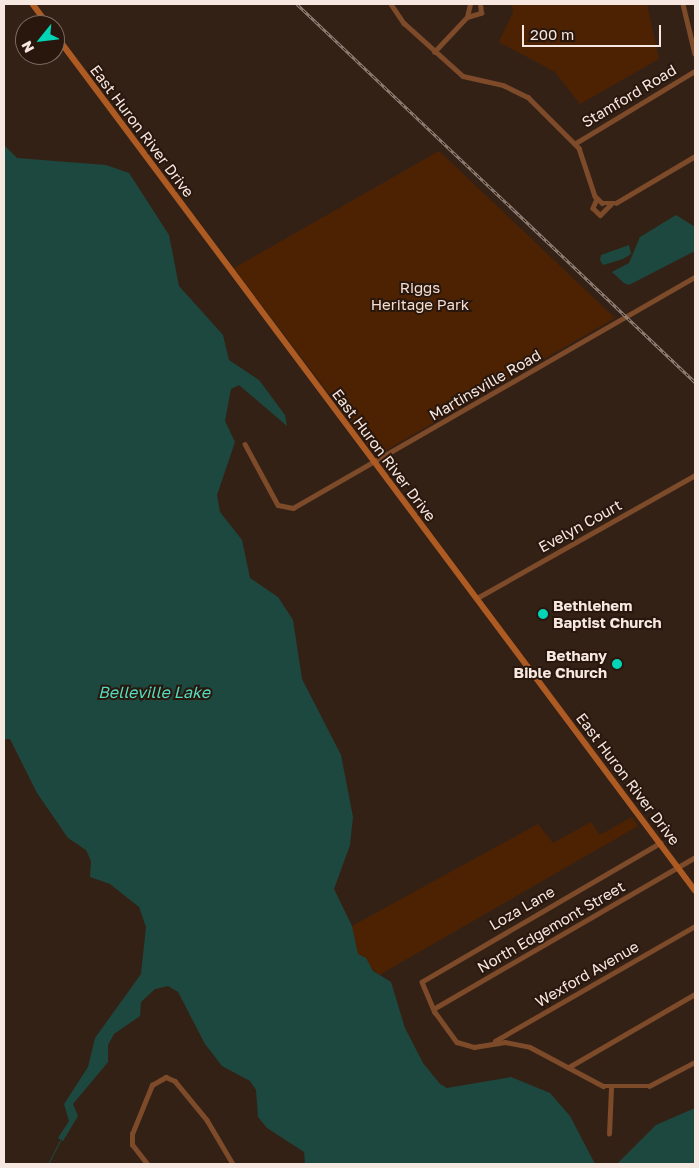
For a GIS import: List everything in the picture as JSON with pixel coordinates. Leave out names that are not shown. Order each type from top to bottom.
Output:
[{"type":"main road","points":[[33,4],[41,15]]},
{"type":"main road","name":"East Huron River Drive","points":[[65,47],[695,890]]},
{"type":"street","points":[[391,4],[434,52],[463,76],[503,85],[528,97],[576,143],[597,199],[593,208],[600,215],[611,204],[695,158]]},
{"type":"street","points":[[434,52],[467,17],[470,4]]},
{"type":"street","points":[[467,17],[481,13],[480,4]]},
{"type":"street","points":[[683,4],[695,54]]},
{"type":"street","name":"Stamford Road","points":[[576,143],[695,71]]},
{"type":"street","points":[[597,199],[611,204]]},
{"type":"street","name":"Martinsville Road","points":[[245,444],[284,509],[374,462],[695,276]]},
{"type":"street","name":"Evelyn Court","points":[[476,598],[695,475]]},
{"type":"street","name":"Loza Lane","points":[[611,1088],[530,1047],[491,1044],[474,1047],[457,1042],[445,1030],[423,984],[425,977],[661,843]]},
{"type":"street","name":"North Edgemont Street","points":[[435,1008],[695,857]]},
{"type":"street","name":"Wexford Avenue","points":[[491,1044],[695,926]]},
{"type":"street","points":[[569,1067],[695,994]]},
{"type":"street","points":[[609,1134],[611,1088],[649,1086],[695,1062]]},
{"type":"street","points":[[147,1164],[132,1145],[132,1134],[152,1085],[166,1077],[175,1081],[207,1120],[233,1164]]},
{"type":"green space","points":[[512,4],[647,4],[659,59],[580,104],[555,72],[499,42],[513,12]]},
{"type":"green space","name":"Riggs Heritage Park","points":[[439,151],[615,318],[376,456],[234,268]]},
{"type":"green space","points":[[632,817],[638,826],[379,975],[358,955],[352,926],[538,824],[553,843],[591,822],[600,835]]},
{"type":"water","name":"Belleville Lake","points":[[4,145],[17,158],[106,165],[129,173],[169,235],[179,286],[223,335],[229,360],[259,380],[285,415],[287,426],[239,385],[231,389],[225,421],[235,442],[217,495],[220,512],[242,540],[250,578],[278,597],[293,620],[302,679],[341,755],[353,817],[350,845],[334,889],[352,926],[358,954],[366,958],[373,971],[391,982],[405,1028],[423,1063],[440,1084],[447,1088],[511,1077],[550,1093],[570,1116],[595,1164],[305,1164],[304,1152],[267,1128],[258,1117],[256,1090],[250,1081],[222,1066],[205,1044],[178,992],[168,986],[155,989],[141,1002],[140,1016],[114,1034],[108,1045],[108,1062],[73,1104],[78,1116],[63,1141],[58,1138],[69,1121],[64,1104],[88,1067],[95,1038],[141,974],[146,927],[139,907],[110,884],[90,877],[91,861],[86,850],[68,838],[37,793],[10,739],[4,739]]},
{"type":"water","points":[[676,215],[695,227],[695,251],[629,285],[612,272],[629,263],[640,237]]},
{"type":"water","points":[[629,245],[631,254],[623,259],[603,265],[600,260],[601,255]]},
{"type":"water","points":[[695,1108],[695,1164],[617,1164],[656,1125]]},
{"type":"waterway","points":[[48,1164],[60,1140]]},
{"type":"railway","points":[[297,4],[695,382]]},
{"type":"place","name":"Bethlehem Baptist Church","points":[[543,614]]},
{"type":"place","name":"Bethany Bible Church","points":[[617,664]]}]
